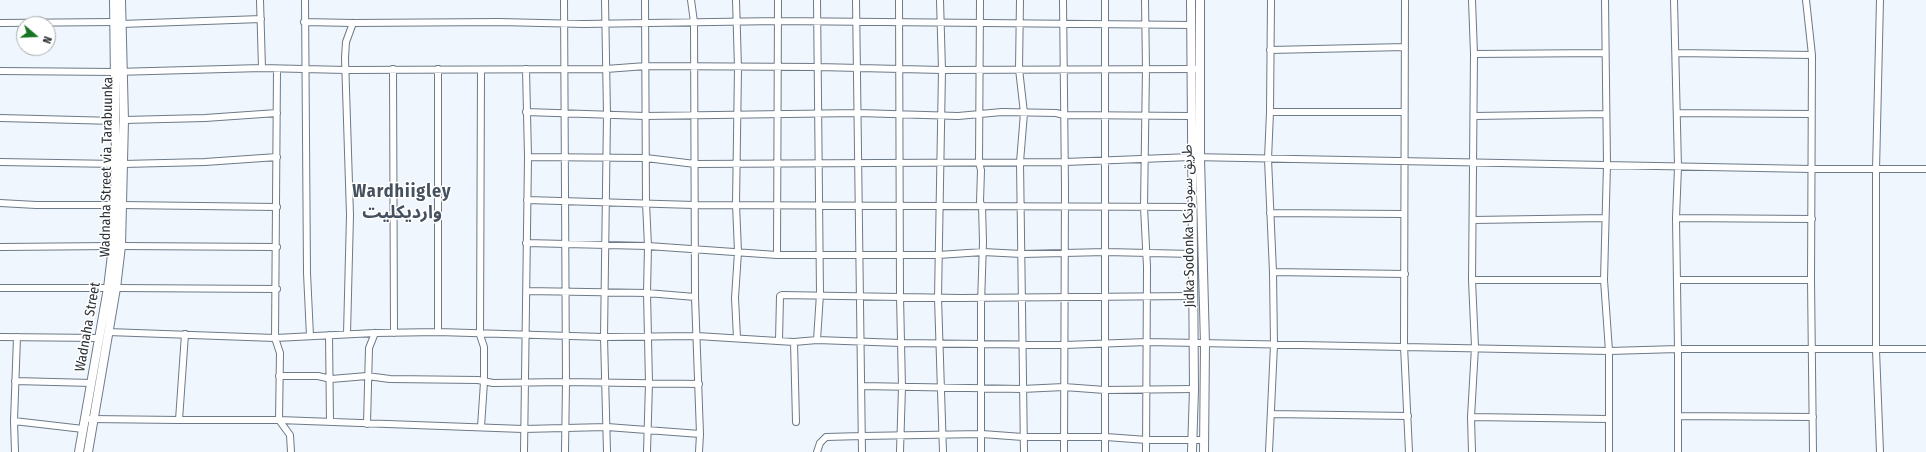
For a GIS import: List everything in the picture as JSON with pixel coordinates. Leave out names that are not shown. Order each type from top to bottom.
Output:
[{"type":"main road","points":[[114,0],[118,23]]},
{"type":"main road","points":[[118,23],[121,0]]},
{"type":"main road","name":"Jidka Sodonka طريق سودونكا","points":[[1191,0],[1191,25],[1200,158],[1205,344],[1204,452]]},
{"type":"main road","name":"Jidka Sodonka طريق سودونكا","points":[[1192,452],[1194,389],[1190,116],[1200,0]]},
{"type":"main road","name":"Wadnaha Street","points":[[79,452],[83,429],[90,419],[92,383],[100,338],[112,288],[117,246],[120,164],[118,23]]},
{"type":"main road","points":[[88,452],[90,419],[108,332],[112,288]]},
{"type":"street","points":[[260,0],[262,68]]},
{"type":"street","points":[[305,0],[307,273],[310,336]]},
{"type":"street","points":[[564,0],[566,200],[565,452]]},
{"type":"street","points":[[605,0],[607,158],[605,202],[606,293],[604,337],[607,452]]},
{"type":"street","points":[[646,0],[645,116],[649,383],[647,452]]},
{"type":"street","points":[[691,0],[694,22],[695,297],[698,336],[699,452]]},
{"type":"street","points":[[736,0],[738,68],[736,204],[738,252],[735,298],[737,338]]},
{"type":"street","points":[[777,255],[778,164],[776,67],[778,0]]},
{"type":"street","points":[[817,0],[820,114],[820,294],[817,340]]},
{"type":"street","points":[[856,0],[858,205],[862,342],[862,452]]},
{"type":"street","points":[[898,0],[902,387],[900,452]]},
{"type":"street","points":[[940,0],[942,70],[938,298],[943,452]]},
{"type":"street","points":[[980,0],[981,69],[979,163],[981,170],[980,202],[982,206],[983,252],[981,452]]},
{"type":"street","points":[[1020,0],[1019,69],[1024,113],[1020,162],[1024,452]]},
{"type":"street","points":[[1063,0],[1065,162],[1064,387],[1066,437],[1064,452]]},
{"type":"street","points":[[1104,0],[1106,452]]},
{"type":"street","points":[[1145,0],[1146,159],[1144,207],[1146,254],[1146,452]]},
{"type":"street","points":[[1269,452],[1274,345],[1273,272],[1268,159],[1271,0]]},
{"type":"street","points":[[1405,0],[1404,346],[1409,452]]},
{"type":"street","points":[[1472,0],[1474,54],[1472,280],[1475,348],[1471,417],[1472,452]]},
{"type":"street","points":[[1605,0],[1607,164],[1604,280],[1609,351],[1609,452]]},
{"type":"street","points":[[1674,0],[1678,167],[1676,218],[1678,452]]},
{"type":"street","points":[[1806,0],[1812,54],[1811,280],[1813,452]]},
{"type":"street","points":[[1880,0],[1876,170],[1876,350],[1880,452]]},
{"type":"street","points":[[0,23],[118,23],[261,19]]},
{"type":"street","points":[[304,22],[645,23],[737,21],[856,23],[1104,23],[1191,25]]},
{"type":"street","points":[[347,334],[350,215],[345,58],[346,42],[354,23]]},
{"type":"street","points":[[1270,50],[1405,47]]},
{"type":"street","points":[[1474,54],[1605,53]]},
{"type":"street","points":[[1676,53],[1812,54]]},
{"type":"street","points":[[0,71],[119,72],[262,68],[346,70],[481,70],[526,68],[564,70],[646,66],[738,68],[899,68],[942,70],[1195,69]]},
{"type":"street","points":[[524,452],[528,157],[526,68]]},
{"type":"street","points":[[277,69],[276,338],[280,353],[279,420],[290,436],[291,452]]},
{"type":"street","points":[[393,69],[394,332]]},
{"type":"street","points":[[438,69],[438,332]]},
{"type":"street","points":[[481,70],[480,335],[484,347],[484,382],[481,427]]},
{"type":"street","points":[[526,112],[564,112],[645,116],[858,113],[940,117],[1024,113],[1064,115],[1190,116]]},
{"type":"street","points":[[1270,112],[1404,112]]},
{"type":"street","points":[[0,118],[120,121],[205,118],[277,113]]},
{"type":"street","points":[[1677,113],[1811,114]]},
{"type":"street","points":[[1474,116],[1606,114]]},
{"type":"street","points":[[0,162],[120,164],[205,162],[277,157]]},
{"type":"street","points":[[528,157],[646,158],[695,164],[820,164],[1065,162],[1191,157],[1404,163],[1473,162],[1607,164],[1678,167],[1876,170],[1926,169]]},
{"type":"street","points":[[527,200],[778,205],[900,204],[1192,207]]},
{"type":"street","points":[[0,203],[36,206],[119,205],[277,207]]},
{"type":"street","points":[[1270,213],[1404,214]]},
{"type":"street","points":[[1473,220],[1606,218]]},
{"type":"street","points":[[1676,218],[1812,220]]},
{"type":"street","points":[[526,243],[648,246],[777,255],[820,253],[938,255],[983,252],[1022,254],[1106,252],[1193,254]]},
{"type":"street","points":[[0,247],[277,247]]},
{"type":"street","points":[[1273,272],[1405,274]]},
{"type":"street","points":[[1472,280],[1604,280]]},
{"type":"street","points":[[1677,280],[1811,280]]},
{"type":"street","points":[[0,288],[277,289]]},
{"type":"street","points":[[527,291],[647,293],[695,297]]},
{"type":"street","points":[[779,341],[780,296],[782,294],[938,298],[1105,298],[1193,296]]},
{"type":"street","points":[[108,332],[276,338],[394,332],[438,332],[480,335],[525,334],[604,337],[698,336],[794,342],[817,340],[1023,345],[1146,342],[1609,351],[1678,349],[1926,350]]},
{"type":"street","points":[[367,424],[367,376],[369,348],[375,333]]},
{"type":"street","points":[[179,420],[185,334]]},
{"type":"street","points":[[329,335],[331,379],[330,422]]},
{"type":"street","points":[[0,337],[100,338]]},
{"type":"street","points":[[15,452],[14,421],[17,337]]},
{"type":"street","points":[[794,342],[796,422]]},
{"type":"street","points":[[280,376],[318,376],[331,379],[367,376],[390,379],[478,380],[484,382],[525,383],[566,382],[698,384]]},
{"type":"street","points":[[15,381],[92,383]]},
{"type":"street","points":[[862,386],[941,386],[1022,389],[1064,387],[1105,390],[1194,389]]},
{"type":"street","points":[[1271,414],[1408,416]]},
{"type":"street","points":[[1678,416],[1813,417]]},
{"type":"street","points":[[1471,417],[1609,418]]},
{"type":"street","points":[[90,419],[279,420],[524,429],[606,427],[700,434]]},
{"type":"street","points":[[14,421],[83,429]]},
{"type":"street","points":[[816,452],[820,443],[826,437],[982,434],[1023,437],[1106,436],[1147,440],[1204,440]]},
{"type":"district","name":"Wardhiigley وارديكليت","points":[[402,202]]}]
